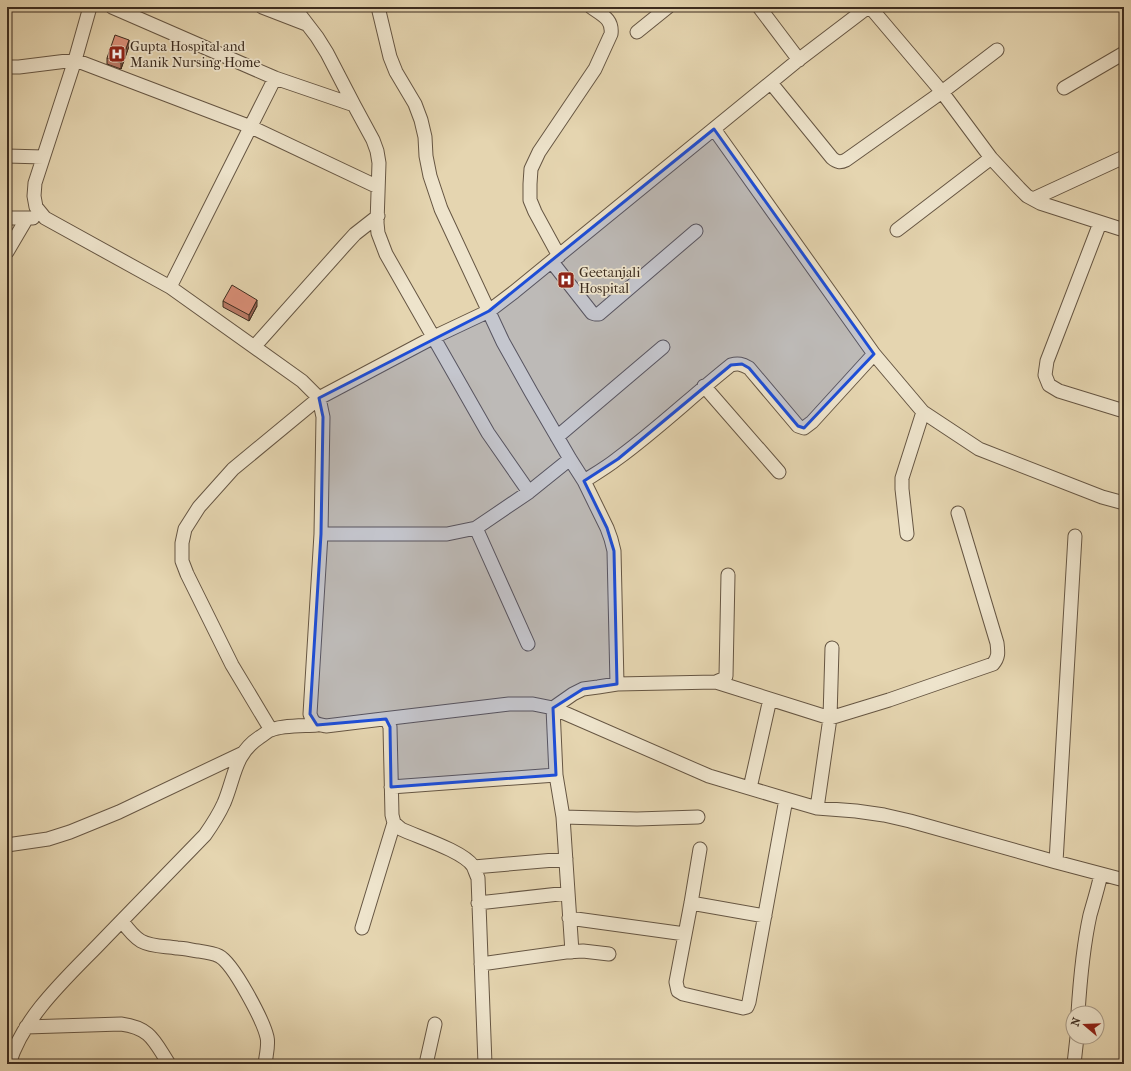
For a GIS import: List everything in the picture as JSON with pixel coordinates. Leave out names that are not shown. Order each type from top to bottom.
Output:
[{"type":"street","points":[[90,7],[75,60],[35,183],[34,196],[36,207],[45,218],[170,287],[302,381],[319,398],[323,417],[321,534],[310,714],[312,720],[317,725]]},
{"type":"street","points":[[112,7],[275,78],[354,106]]},
{"type":"street","points":[[262,7],[308,25]]},
{"type":"street","points":[[294,7],[327,54],[377,150],[379,163],[378,233],[386,254],[488,433],[529,492]]},
{"type":"street","points":[[378,7],[390,57],[396,72],[415,104],[421,120],[425,136],[426,156],[430,176],[441,209],[503,342],[584,482],[611,539],[614,551],[617,684]]},
{"type":"street","points":[[591,7],[607,18],[610,22],[612,29],[608,42],[595,69],[539,152],[531,168],[530,200],[555,259],[592,313],[599,314],[696,231]]},
{"type":"street","points":[[637,32],[668,7]]},
{"type":"street","points":[[759,7],[799,60]]},
{"type":"street","points":[[271,730],[232,665],[186,574],[182,561],[182,544],[186,529],[199,506],[233,469],[319,398],[434,337],[489,311],[555,259],[771,82],[869,7],[942,92],[991,158],[1027,196],[1040,203],[1124,230]]},
{"type":"street","points":[[771,82],[832,158],[840,162],[846,160],[942,92],[998,50]]},
{"type":"street","points":[[1064,88],[1124,53]]},
{"type":"street","points":[[7,67],[19,67],[75,60],[251,127],[378,187]]},
{"type":"street","points":[[170,287],[275,78]]},
{"type":"street","points":[[714,129],[874,354],[923,412],[979,449],[1102,497],[1124,503]]},
{"type":"street","points":[[7,156],[43,157]]},
{"type":"street","points":[[1033,199],[1124,157]]},
{"type":"street","points":[[897,230],[991,158]]},
{"type":"street","points":[[254,347],[355,234],[378,216]]},
{"type":"street","points":[[7,218],[45,218]]},
{"type":"street","points":[[7,252],[27,218]]},
{"type":"street","points":[[1100,223],[1047,361],[1045,375],[1049,385],[1059,391],[1124,411]]},
{"type":"street","points":[[557,437],[663,347]]},
{"type":"street","points":[[584,482],[618,459],[731,365],[742,364],[749,368],[798,426],[804,428],[812,422],[874,354]]},
{"type":"street","points":[[704,386],[779,472]]},
{"type":"street","points":[[907,534],[902,478],[923,412]]},
{"type":"street","points":[[321,534],[447,534],[476,528],[529,492],[570,460]]},
{"type":"street","points":[[553,708],[583,689],[617,684],[716,682],[830,718],[890,700],[993,664],[997,659],[998,654],[997,643],[958,513]]},
{"type":"street","points":[[476,528],[528,644]]},
{"type":"street","points":[[1056,862],[1075,536]]},
{"type":"street","points":[[716,682],[726,676],[728,575]]},
{"type":"street","points":[[817,808],[830,718],[832,648]]},
{"type":"street","points":[[750,788],[770,699]]},
{"type":"street","points":[[9,1064],[13,1038],[26,1027],[51,994],[205,835],[224,803],[236,768],[243,753],[255,740],[271,730],[282,728],[317,725],[326,726],[509,704],[533,704],[553,708],[709,776],[786,799],[817,808],[856,811],[910,821],[1124,880]]},
{"type":"street","points":[[553,708],[556,775],[563,817],[572,952]]},
{"type":"street","points":[[383,719],[388,722],[390,727],[392,815],[394,823],[400,829],[455,852],[465,858],[474,867],[478,878],[485,1064]]},
{"type":"street","points":[[7,845],[48,839],[70,832],[119,812],[243,753]]},
{"type":"street","points":[[392,787],[556,775]]},
{"type":"street","points":[[700,849],[676,982],[678,992],[743,1008],[747,1007],[786,799]]},
{"type":"street","points":[[563,817],[637,819],[698,817]]},
{"type":"street","points":[[362,928],[394,823]]},
{"type":"street","points":[[474,867],[566,859]]},
{"type":"street","points":[[1079,1005],[1082,962],[1086,937],[1101,874]]},
{"type":"street","points":[[478,903],[568,892]]},
{"type":"street","points":[[691,903],[765,916]]},
{"type":"street","points":[[569,918],[685,934]]},
{"type":"street","points":[[122,921],[134,936],[141,941],[150,944],[208,952],[218,955],[226,961],[260,1017],[265,1028],[268,1039],[265,1064]]},
{"type":"street","points":[[481,964],[583,951],[610,954]]},
{"type":"street","points":[[26,1027],[121,1024],[140,1028],[156,1042],[169,1064]]},
{"type":"street","points":[[426,1064],[435,1024]]},
{"type":"street","points":[[1074,1064],[1076,1045]]},
{"type":"highlighted area","points":[[714,129],[874,354],[804,428],[798,426],[749,368],[742,364],[731,365],[618,459],[584,481],[607,528],[614,551],[617,684],[583,689],[553,708],[556,775],[391,787],[390,727],[386,719],[317,725],[310,714],[321,534],[323,417],[319,398],[489,311]]},
{"type":"building","points":[[115,35],[129,40],[121,63],[107,58]]},
{"type":"building","points":[[232,285],[257,300],[249,315],[223,301]]},
{"type":"place","name":"Gupta Hospital and Manik Nursing Home","points":[[117,54]]},
{"type":"place","name":"Geetanjali Hospital","points":[[566,280]]}]
